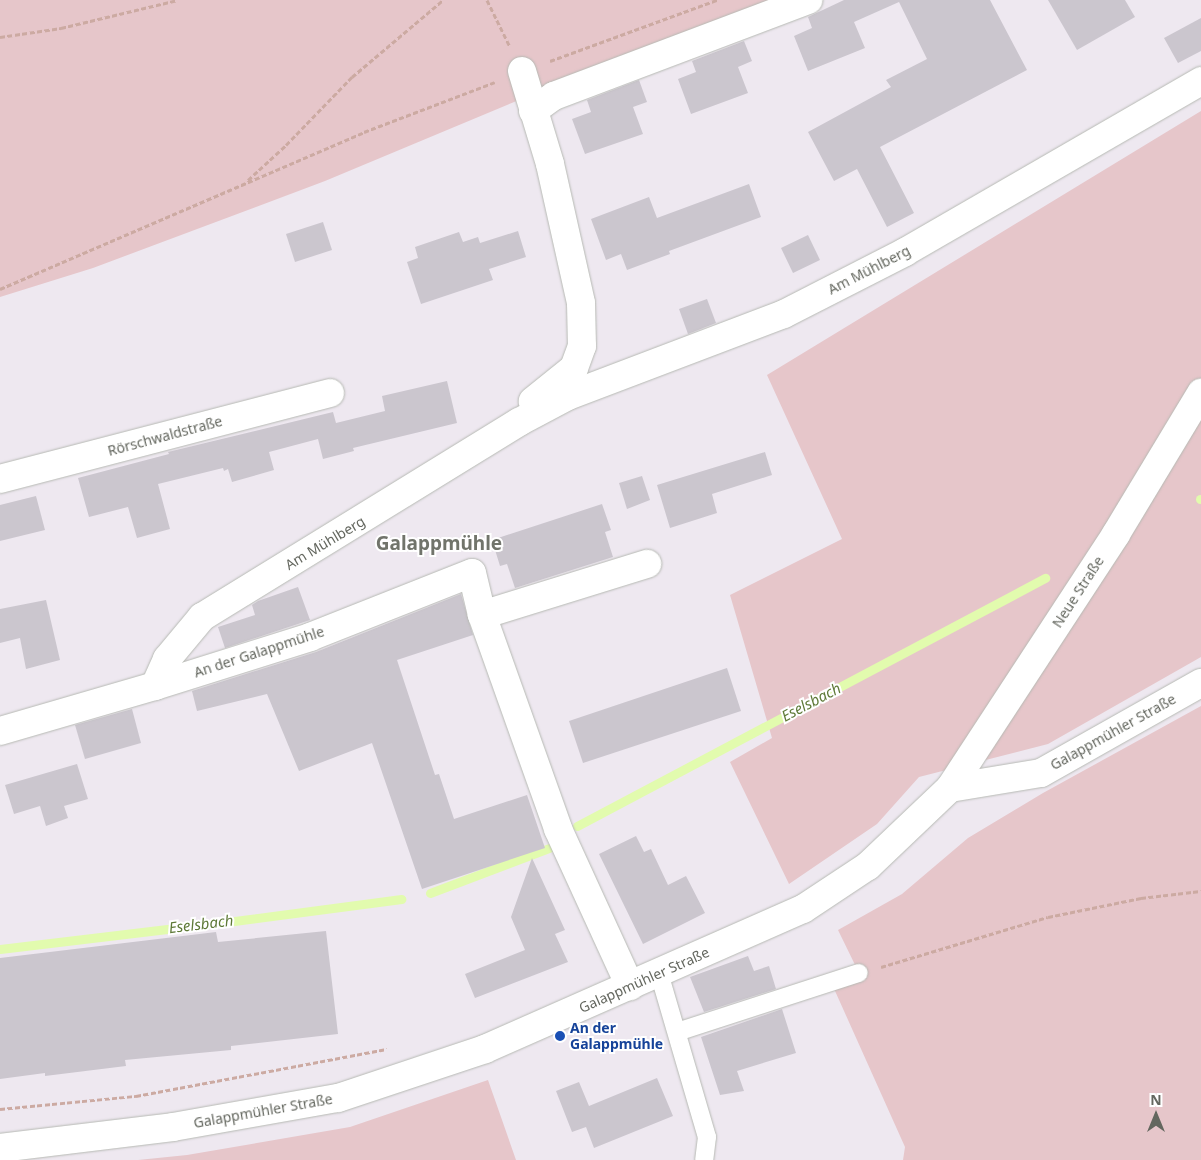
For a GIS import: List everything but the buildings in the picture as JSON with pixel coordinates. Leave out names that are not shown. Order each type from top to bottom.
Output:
[{"type":"street","points":[[533,111],[554,96],[808,0]]},
{"type":"street","name":"Am Mühlberg","points":[[518,422],[534,400],[574,368],[582,346],[581,303],[550,164],[522,71]]},
{"type":"street","name":"Am Mühlberg","points":[[155,686],[167,659],[202,617],[518,422],[568,396],[784,314],[905,252],[1201,81]]},
{"type":"street","name":"Rörschwaldstraße","points":[[0,479],[330,393]]},
{"type":"street","name":"Neue Straße","points":[[950,788],[1116,534],[1201,393]]},
{"type":"street","points":[[482,615],[647,564]]},
{"type":"street","name":"An der Galappmühle","points":[[0,730],[155,686],[310,637],[472,573],[482,615],[558,829],[630,986]]},
{"type":"street","name":"Galappmühler Straße","points":[[0,1148],[173,1127],[338,1098],[485,1049],[803,909],[868,866],[950,788],[1041,773],[1201,683]]},
{"type":"lane","points":[[659,973],[707,1138],[704,1160]]},
{"type":"lane","points":[[677,1032],[859,973]]},
{"type":"path","points":[[0,37],[61,28],[178,0]]},
{"type":"path","points":[[245,182],[286,145],[352,77],[443,0]]},
{"type":"path","points":[[487,0],[522,71]]},
{"type":"path","points":[[0,290],[245,182],[364,132],[522,71],[717,0]]},
{"type":"path","points":[[859,973],[1048,917],[1141,898],[1201,891]]},
{"type":"path","points":[[0,1109],[136,1096],[396,1047]]},
{"type":"shaded area","points":[[0,0],[788,0],[519,100],[325,181],[93,268],[0,297]]},
{"type":"shaded area","points":[[1201,111],[1201,657],[1048,744],[919,777],[877,824],[789,884],[730,762],[772,738],[730,595],[842,539],[767,375]]},
{"type":"shaded area","points":[[1201,706],[1201,1160],[903,1160],[905,1147],[831,982],[859,973],[838,930],[902,894],[968,838],[1043,793]]},
{"type":"shaded area","points":[[488,1080],[516,1160],[138,1160],[187,1155],[350,1127]]},
{"type":"waterway","name":"Eselsbach","points":[[577,826],[1045,578]]},
{"type":"waterway","name":"Eselsbach","points":[[430,893],[549,848]]},
{"type":"waterway","name":"Eselsbach","points":[[0,949],[401,899]]},
{"type":"place","name":"An der Galappmühle","points":[[560,1036]]},
{"type":"district","name":"Galappmühle","points":[[439,544]]}]
